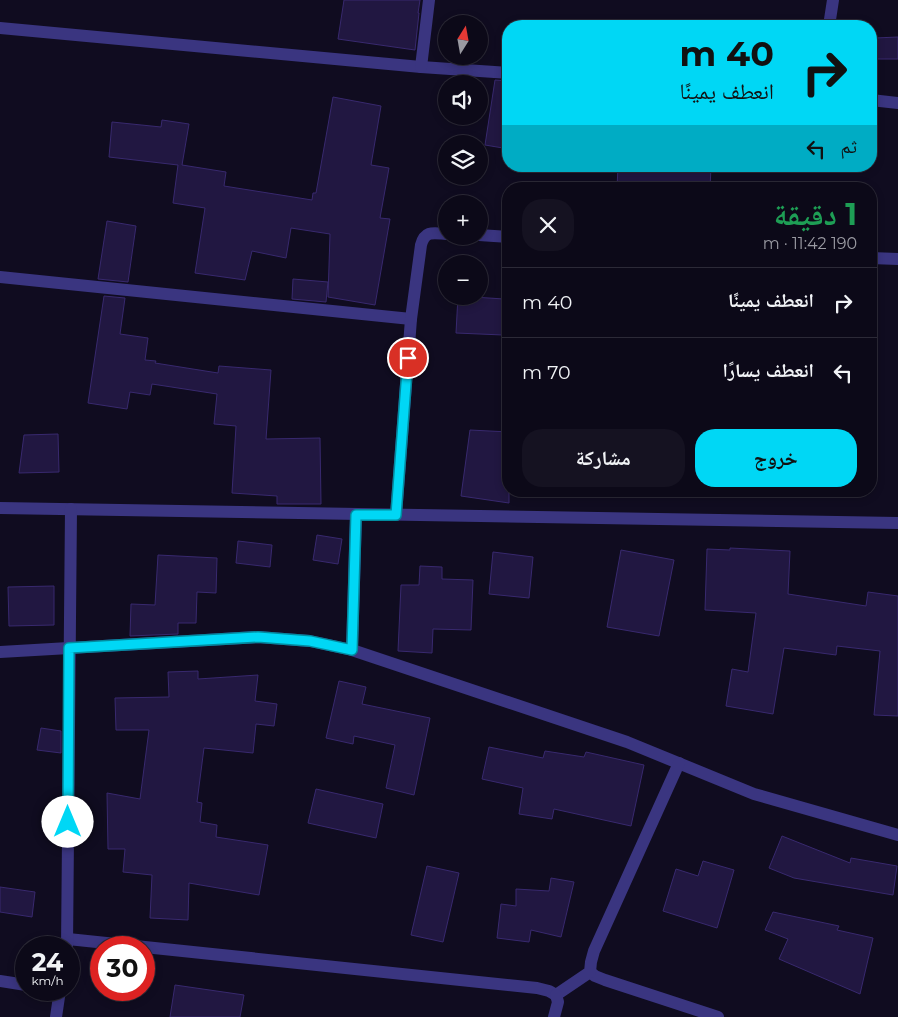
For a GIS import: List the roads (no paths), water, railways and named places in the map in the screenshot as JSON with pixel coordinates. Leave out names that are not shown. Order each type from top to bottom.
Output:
[{"type":"street","points":[[420,67],[428,0]]},
{"type":"street","points":[[830,20],[833,0]]},
{"type":"street","points":[[0,28],[420,67],[502,73]]},
{"type":"street","points":[[877,101],[898,103]]},
{"type":"street","points":[[396,515],[411,319],[423,240],[426,235],[438,233]]},
{"type":"street","points":[[488,236],[502,237]]},
{"type":"street","points":[[877,258],[898,259]]},
{"type":"street","points":[[0,278],[411,319]]},
{"type":"street","points":[[0,508],[898,523]]},
{"type":"street","points":[[68,936],[71,509]]},
{"type":"street","points":[[352,650],[356,515]]},
{"type":"street","points":[[0,652],[258,637],[310,641],[352,650],[627,742],[754,794],[898,835]]},
{"type":"street","points":[[590,972],[594,951],[679,763]]},
{"type":"street","points":[[80,944],[537,988],[556,994]]},
{"type":"street","points":[[556,994],[590,972]]},
{"type":"street","points":[[590,972],[605,980],[718,1017]]},
{"type":"street","points":[[0,981],[15,983]]},
{"type":"street","points":[[554,1017],[558,1002],[556,994]]},
{"type":"street","points":[[56,1017],[57,1001]]}]
